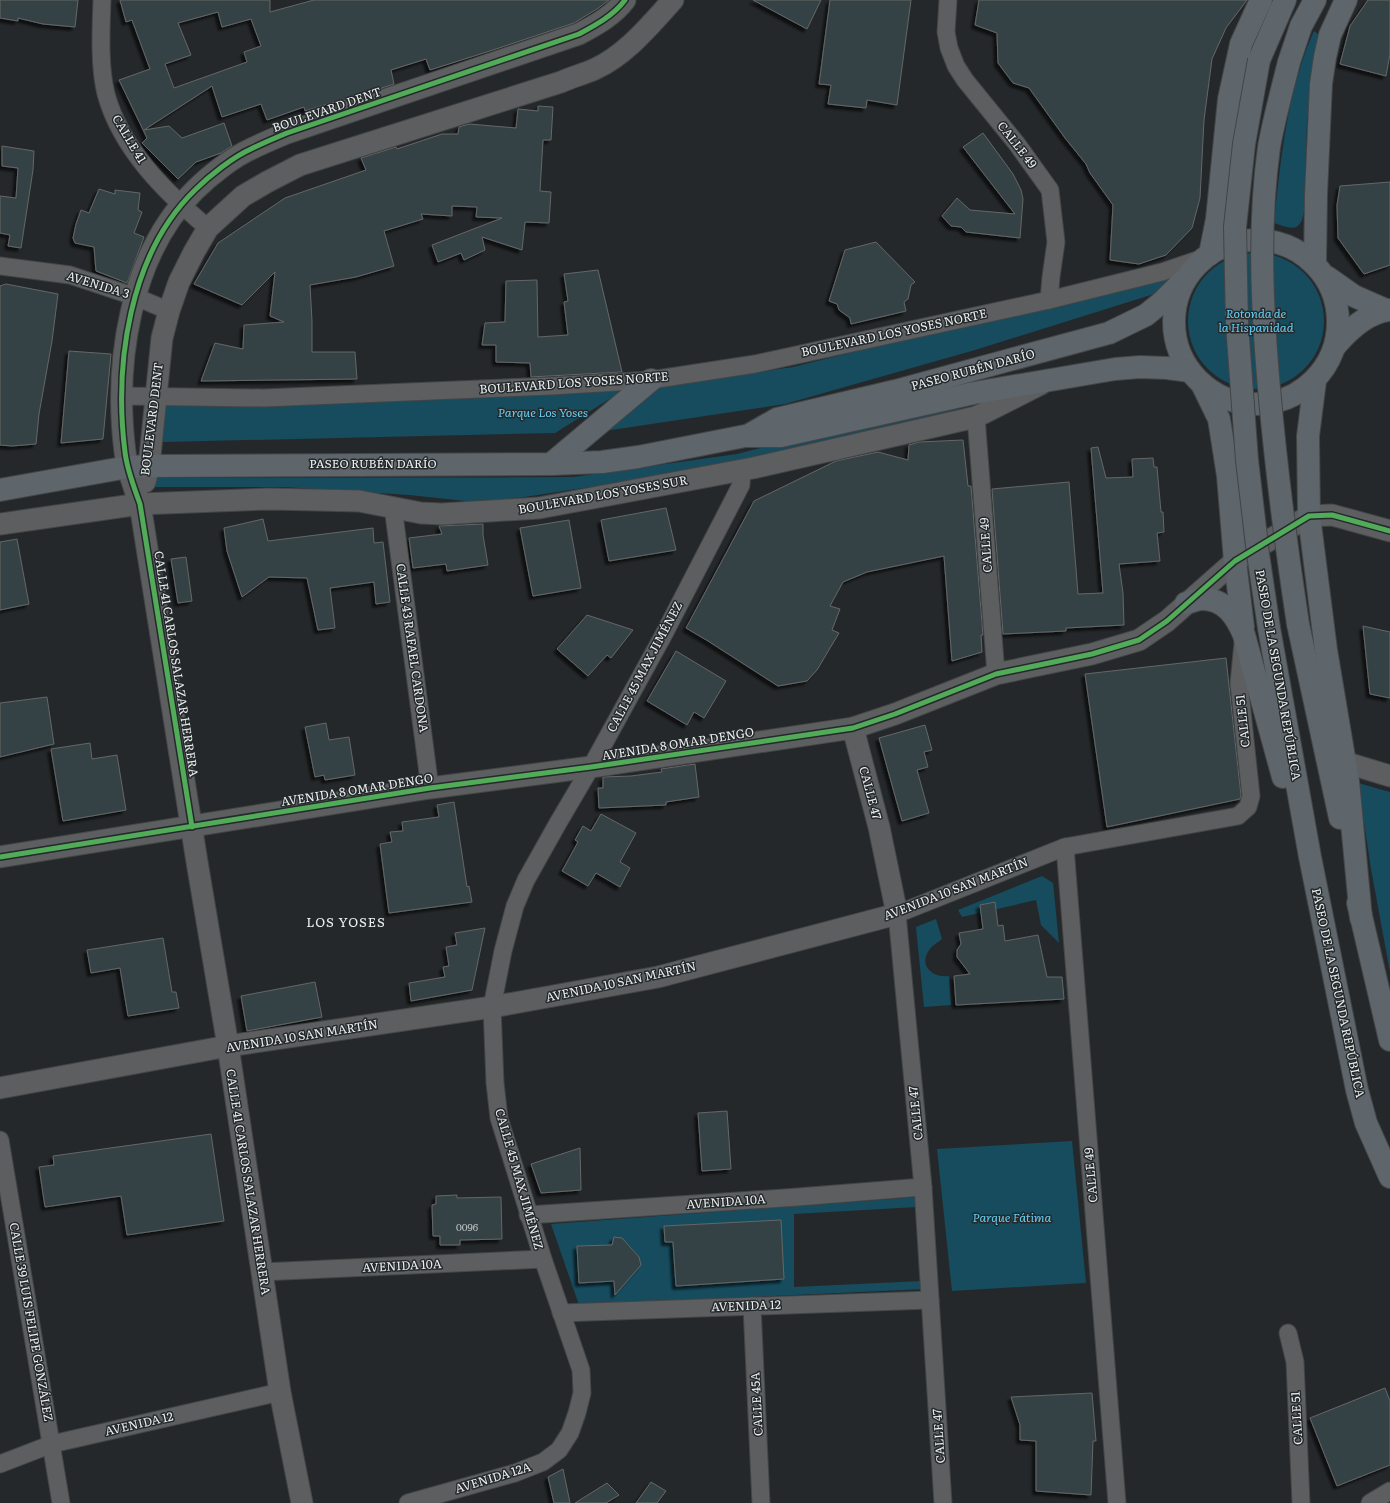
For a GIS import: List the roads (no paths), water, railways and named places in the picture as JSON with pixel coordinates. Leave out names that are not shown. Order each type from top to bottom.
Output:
[{"type":"highway","points":[[1208,255],[1217,219],[1229,99],[1241,44],[1261,0]]},
{"type":"highway","name":"PASEO DE LA SEGUNDA REPÚBLICA","points":[[1285,0],[1259,60],[1244,144],[1235,234],[1237,324],[1247,460],[1258,554],[1269,628],[1310,857],[1357,1090],[1366,1123],[1390,1177]]},
{"type":"highway","points":[[1315,0],[1301,26],[1289,62],[1270,147],[1262,226],[1263,320],[1275,463],[1285,544],[1298,624],[1361,918],[1390,1040]]},
{"type":"highway","points":[[1196,378],[1216,395],[1233,401],[1250,404],[1262,404],[1285,400],[1301,392],[1324,370],[1331,358],[1336,345],[1339,327],[1338,309],[1333,292],[1320,270],[1316,194],[1321,84],[1325,57],[1330,35],[1346,0]]},
{"type":"highway","points":[[1310,857],[1296,827],[1244,635],[1234,561],[1228,476],[1219,419],[1178,349],[1173,324],[1176,299],[1187,276],[1208,255],[1230,244],[1253,240],[1276,242],[1297,250],[1354,296],[1388,310]]},
{"type":"highway","name":"PASEO RUBÉN DARÍO","points":[[745,436],[777,419],[1069,345],[1109,333],[1146,315],[1162,302],[1187,276]]},
{"type":"highway","points":[[1336,345],[1358,324],[1388,310]]},
{"type":"highway","name":"PASEO RUBÉN DARÍO","points":[[0,490],[138,466],[551,464],[602,462],[638,457],[745,436],[781,436],[974,392],[1115,369],[1140,367],[1167,368],[1196,378]]},
{"type":"highway","points":[[551,464],[651,380]]},
{"type":"highway","points":[[1315,380],[1308,436],[1309,516],[1326,650],[1348,781],[1355,842],[1361,918]]},
{"type":"highway","points":[[1186,603],[1201,599],[1216,601],[1229,609],[1238,622],[1244,635]]},
{"type":"street","name":"CALLE 41","points":[[102,0],[100,42],[106,93],[115,119],[155,179],[181,205],[208,228]]},
{"type":"street","name":"BOULEVARD DENT","points":[[138,466],[125,453],[121,396],[127,331],[144,269],[162,231],[195,189],[219,170],[250,150],[287,133],[579,34],[601,22],[622,5],[625,0]]},
{"type":"street","name":"BOULEVARD DENT","points":[[140,504],[138,466],[156,397],[162,338],[169,311],[182,276],[208,228],[243,196],[300,165],[561,82],[596,68],[623,50],[647,29],[673,0]]},
{"type":"street","name":"CALLE 49","points":[[948,0],[946,32],[956,66],[965,80],[1017,144],[1050,190],[1056,242],[1051,270],[1049,300]]},
{"type":"street","name":"BOULEVARD LOS YOSES NORTE","points":[[121,396],[280,397],[651,380],[755,364],[1049,300],[1162,272],[1208,255]]},
{"type":"street","name":"AVENIDA 3","points":[[0,266],[70,275],[136,297],[169,311]]},
{"type":"street","name":"BOULEVARD LOS YOSES SUR","points":[[0,524],[140,504],[270,499],[359,501],[421,513],[442,514],[539,508],[742,470],[976,417],[1049,380]]},
{"type":"street","name":"CALLE 49","points":[[976,417],[996,674]]},
{"type":"street","name":"CALLE 45 MAX JIMÉNEZ","points":[[577,1413],[582,1393],[581,1370],[528,1215],[499,1118],[495,1084],[492,1007],[503,951],[515,906],[526,880],[591,767],[663,636],[741,485],[742,470]]},
{"type":"street","name":"CALLE 41 CARLOS SALAZAR HERRERA","points":[[140,504],[228,1046],[280,1392],[302,1503]]},
{"type":"street","name":"CALLE 43 RAFAEL CARDONA","points":[[393,507],[430,788]]},
{"type":"street","points":[[1309,516],[1332,515],[1390,531]]},
{"type":"street","name":"AVENIDA 8 OMAR DENGO","points":[[0,857],[430,788],[591,767],[853,728],[895,714],[996,674],[1092,654],[1139,640],[1167,621],[1234,561],[1309,516]]},
{"type":"street","name":"CALLE 51","points":[[1244,635],[1239,684],[1251,796],[1248,807]]},
{"type":"street","name":"CALLE 47","points":[[853,728],[879,827],[897,914],[924,1187],[943,1503]]},
{"type":"street","points":[[1344,762],[1390,776]]},
{"type":"street","name":"AVENIDA 10 SAN MARTÍN","points":[[0,1088],[228,1046],[492,1007],[658,977],[897,914],[1065,847],[1238,816],[1248,807]]},
{"type":"street","name":"CALLE 49","points":[[1065,847],[1117,1503]]},
{"type":"street","name":"CALLE 39 LUIS FELIPE GONZÁLEZ","points":[[0,1140],[61,1503]]},
{"type":"street","name":"AVENIDA 10A","points":[[528,1215],[924,1187]]},
{"type":"street","name":"AVENIDA 10A","points":[[262,1272],[543,1259]]},
{"type":"street","name":"AVENIDA 12","points":[[561,1313],[930,1300]]},
{"type":"street","name":"CALLE 45A","points":[[752,1306],[760,1503]]},
{"type":"street","name":"CALLE 51","points":[[1288,1333],[1295,1362],[1301,1503]]},
{"type":"street","name":"AVENIDA 12","points":[[0,1464],[52,1444],[280,1392]]},
{"type":"street","name":"AVENIDA 12A","points":[[408,1503],[515,1473],[543,1462],[559,1450],[570,1433],[577,1413]]},
{"type":"street","points":[[1370,1503],[1390,1491]]},
{"type":"district","name":"LOS YOSES","points":[[346,922]]},
{"type":"park label","name":"Rotonda de la Hispanidad","points":[[1256,321]]},
{"type":"park label","name":"Parque Los Yoses","points":[[543,413]]},
{"type":"park label","name":"Parque Fátima","points":[[1012,1218]]}]
